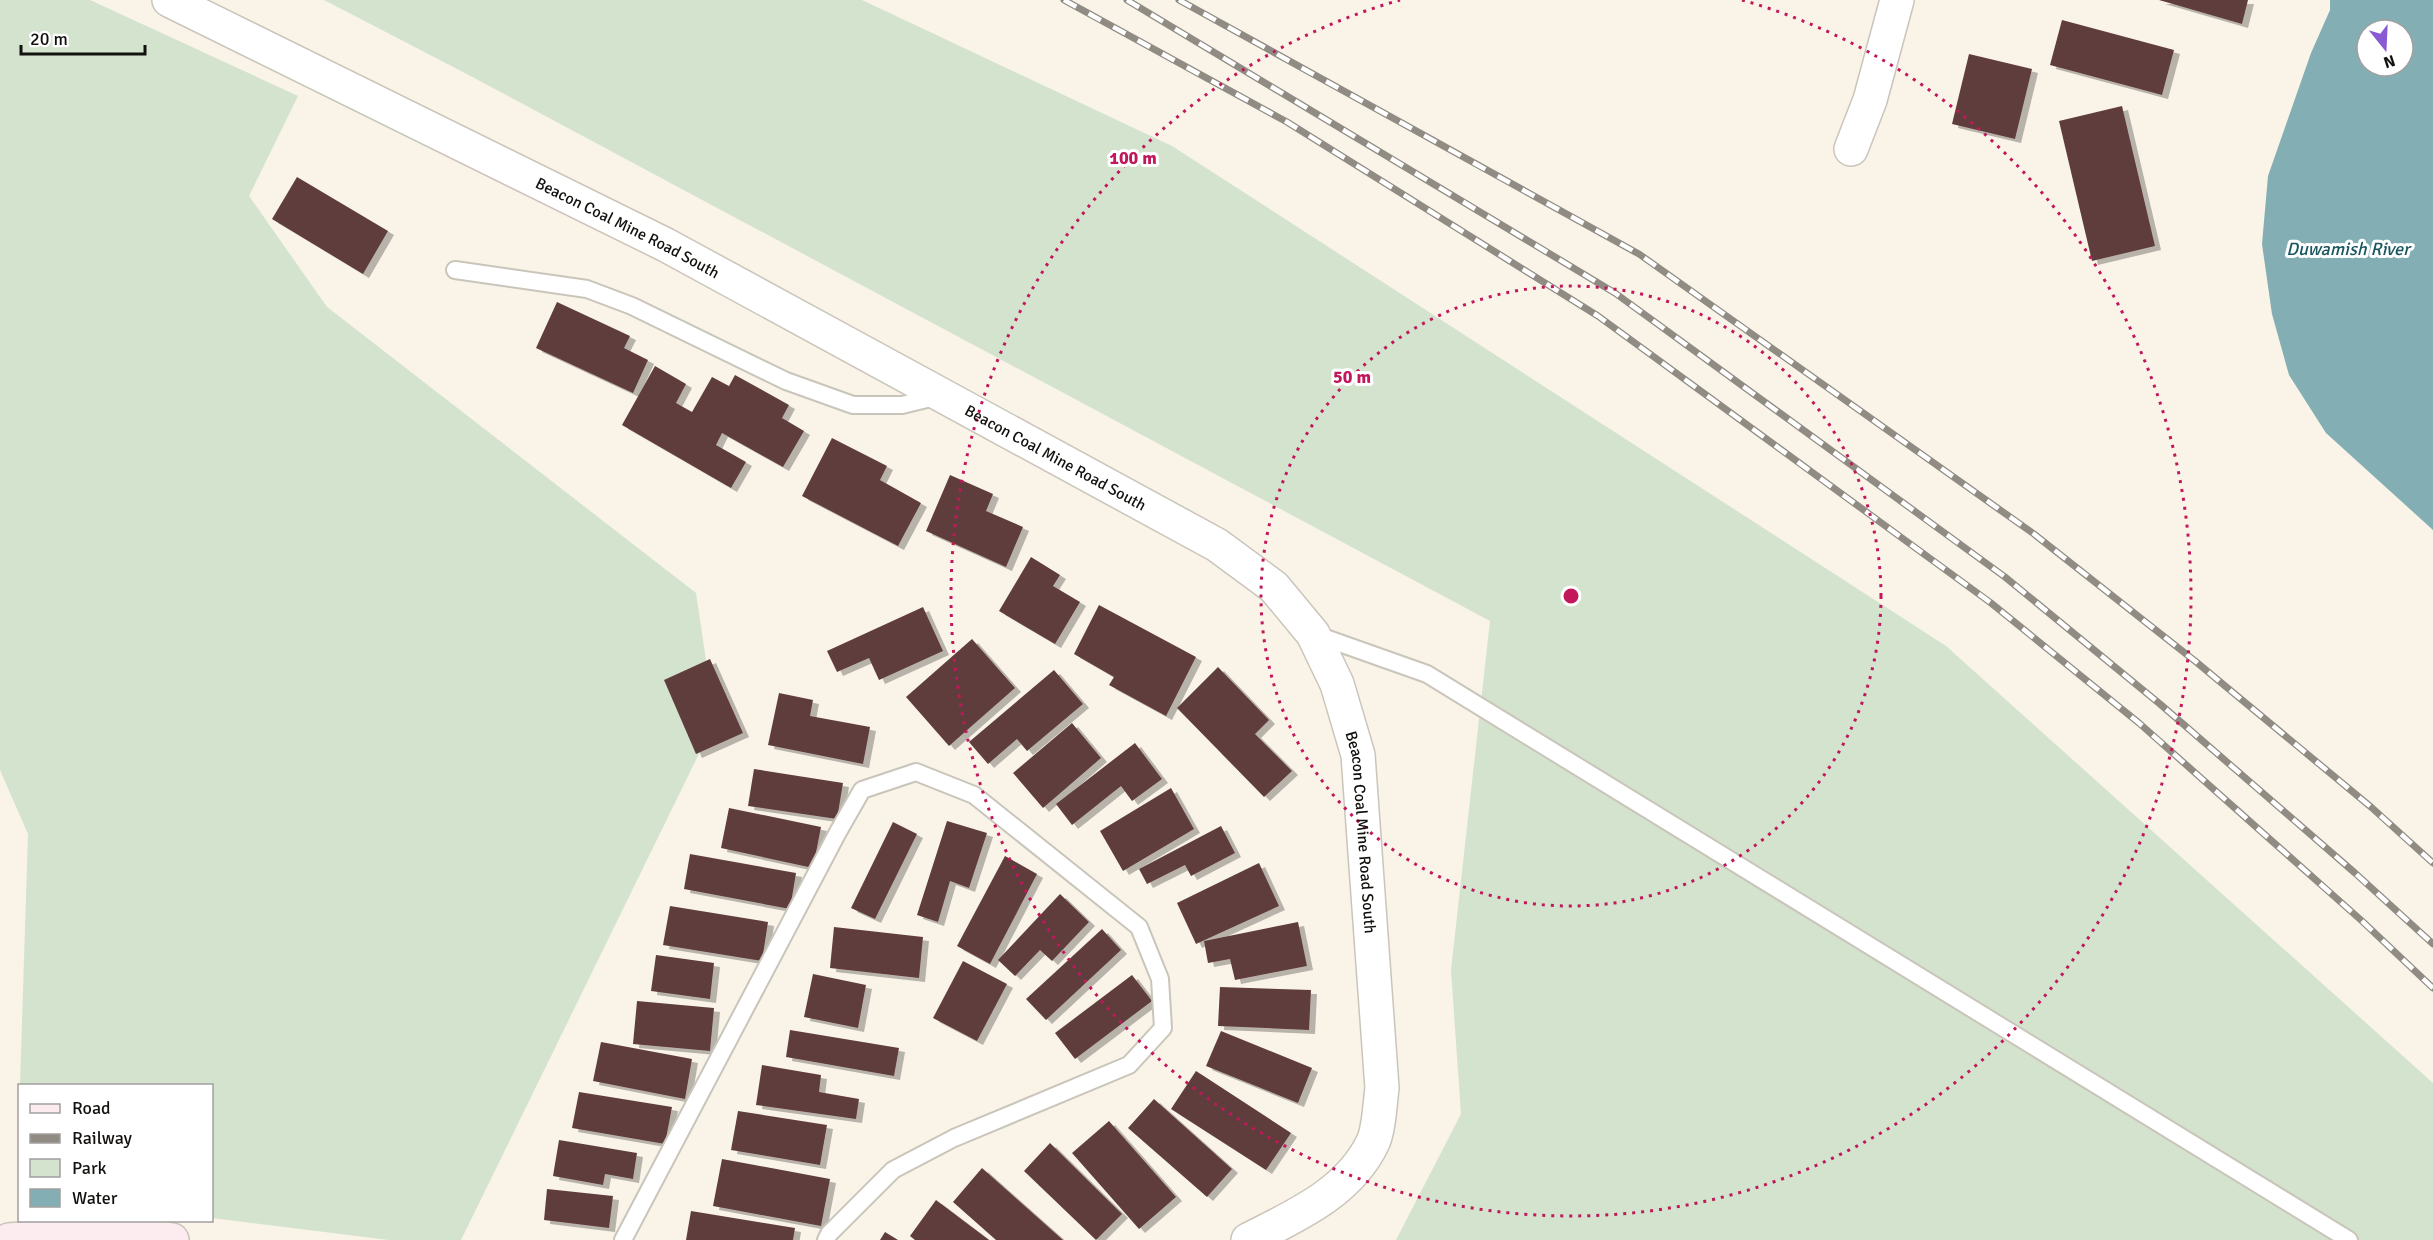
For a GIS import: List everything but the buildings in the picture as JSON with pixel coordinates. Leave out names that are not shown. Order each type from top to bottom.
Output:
[{"type":"street","name":"Beacon Coal Mine Road South","points":[[169,0],[666,245],[1217,544],[1274,587],[1313,634],[1337,684],[1358,755],[1382,1088],[1374,1141],[1350,1177],[1314,1206],[1248,1240]]},
{"type":"street","points":[[1851,148],[1870,100],[1898,0]]},
{"type":"street","points":[[9,1240],[121,1235],[172,1240]]},
{"type":"lane","points":[[455,270],[586,289],[632,306],[786,381],[853,405],[902,405],[942,395]]},
{"type":"lane","points":[[1313,634],[1427,674],[2349,1240]]},
{"type":"lane","points":[[623,1240],[862,790],[916,772],[974,795],[1139,927],[1160,979],[1163,1028],[1129,1065],[954,1138],[893,1170],[829,1234],[826,1240]]},
{"type":"green space","points":[[0,0],[90,0],[298,96],[249,196],[327,307],[696,593],[715,721],[461,1240],[389,1240],[213,1218],[213,1084],[20,1084],[28,834],[0,770]]},
{"type":"green space","points":[[324,0],[862,0],[1172,146],[1946,646],[2433,1083],[2433,1240],[1396,1240],[1461,1114],[1451,970],[1490,621]]},
{"type":"water","name":"Duwamish River","points":[[2330,0],[2433,0],[2433,530],[2326,433],[2289,375],[2272,314],[2262,244],[2268,176],[2311,53],[2330,10]]},
{"type":"railway","points":[[1064,0],[1287,122],[1598,316],[1991,603],[2139,723],[2362,921],[2433,988]]},
{"type":"railway","points":[[1127,0],[1615,293],[2005,577],[2160,704],[2355,873],[2433,944]]},
{"type":"railway","points":[[1179,0],[1639,254],[2034,534],[2195,661],[2371,807],[2433,863]]}]
